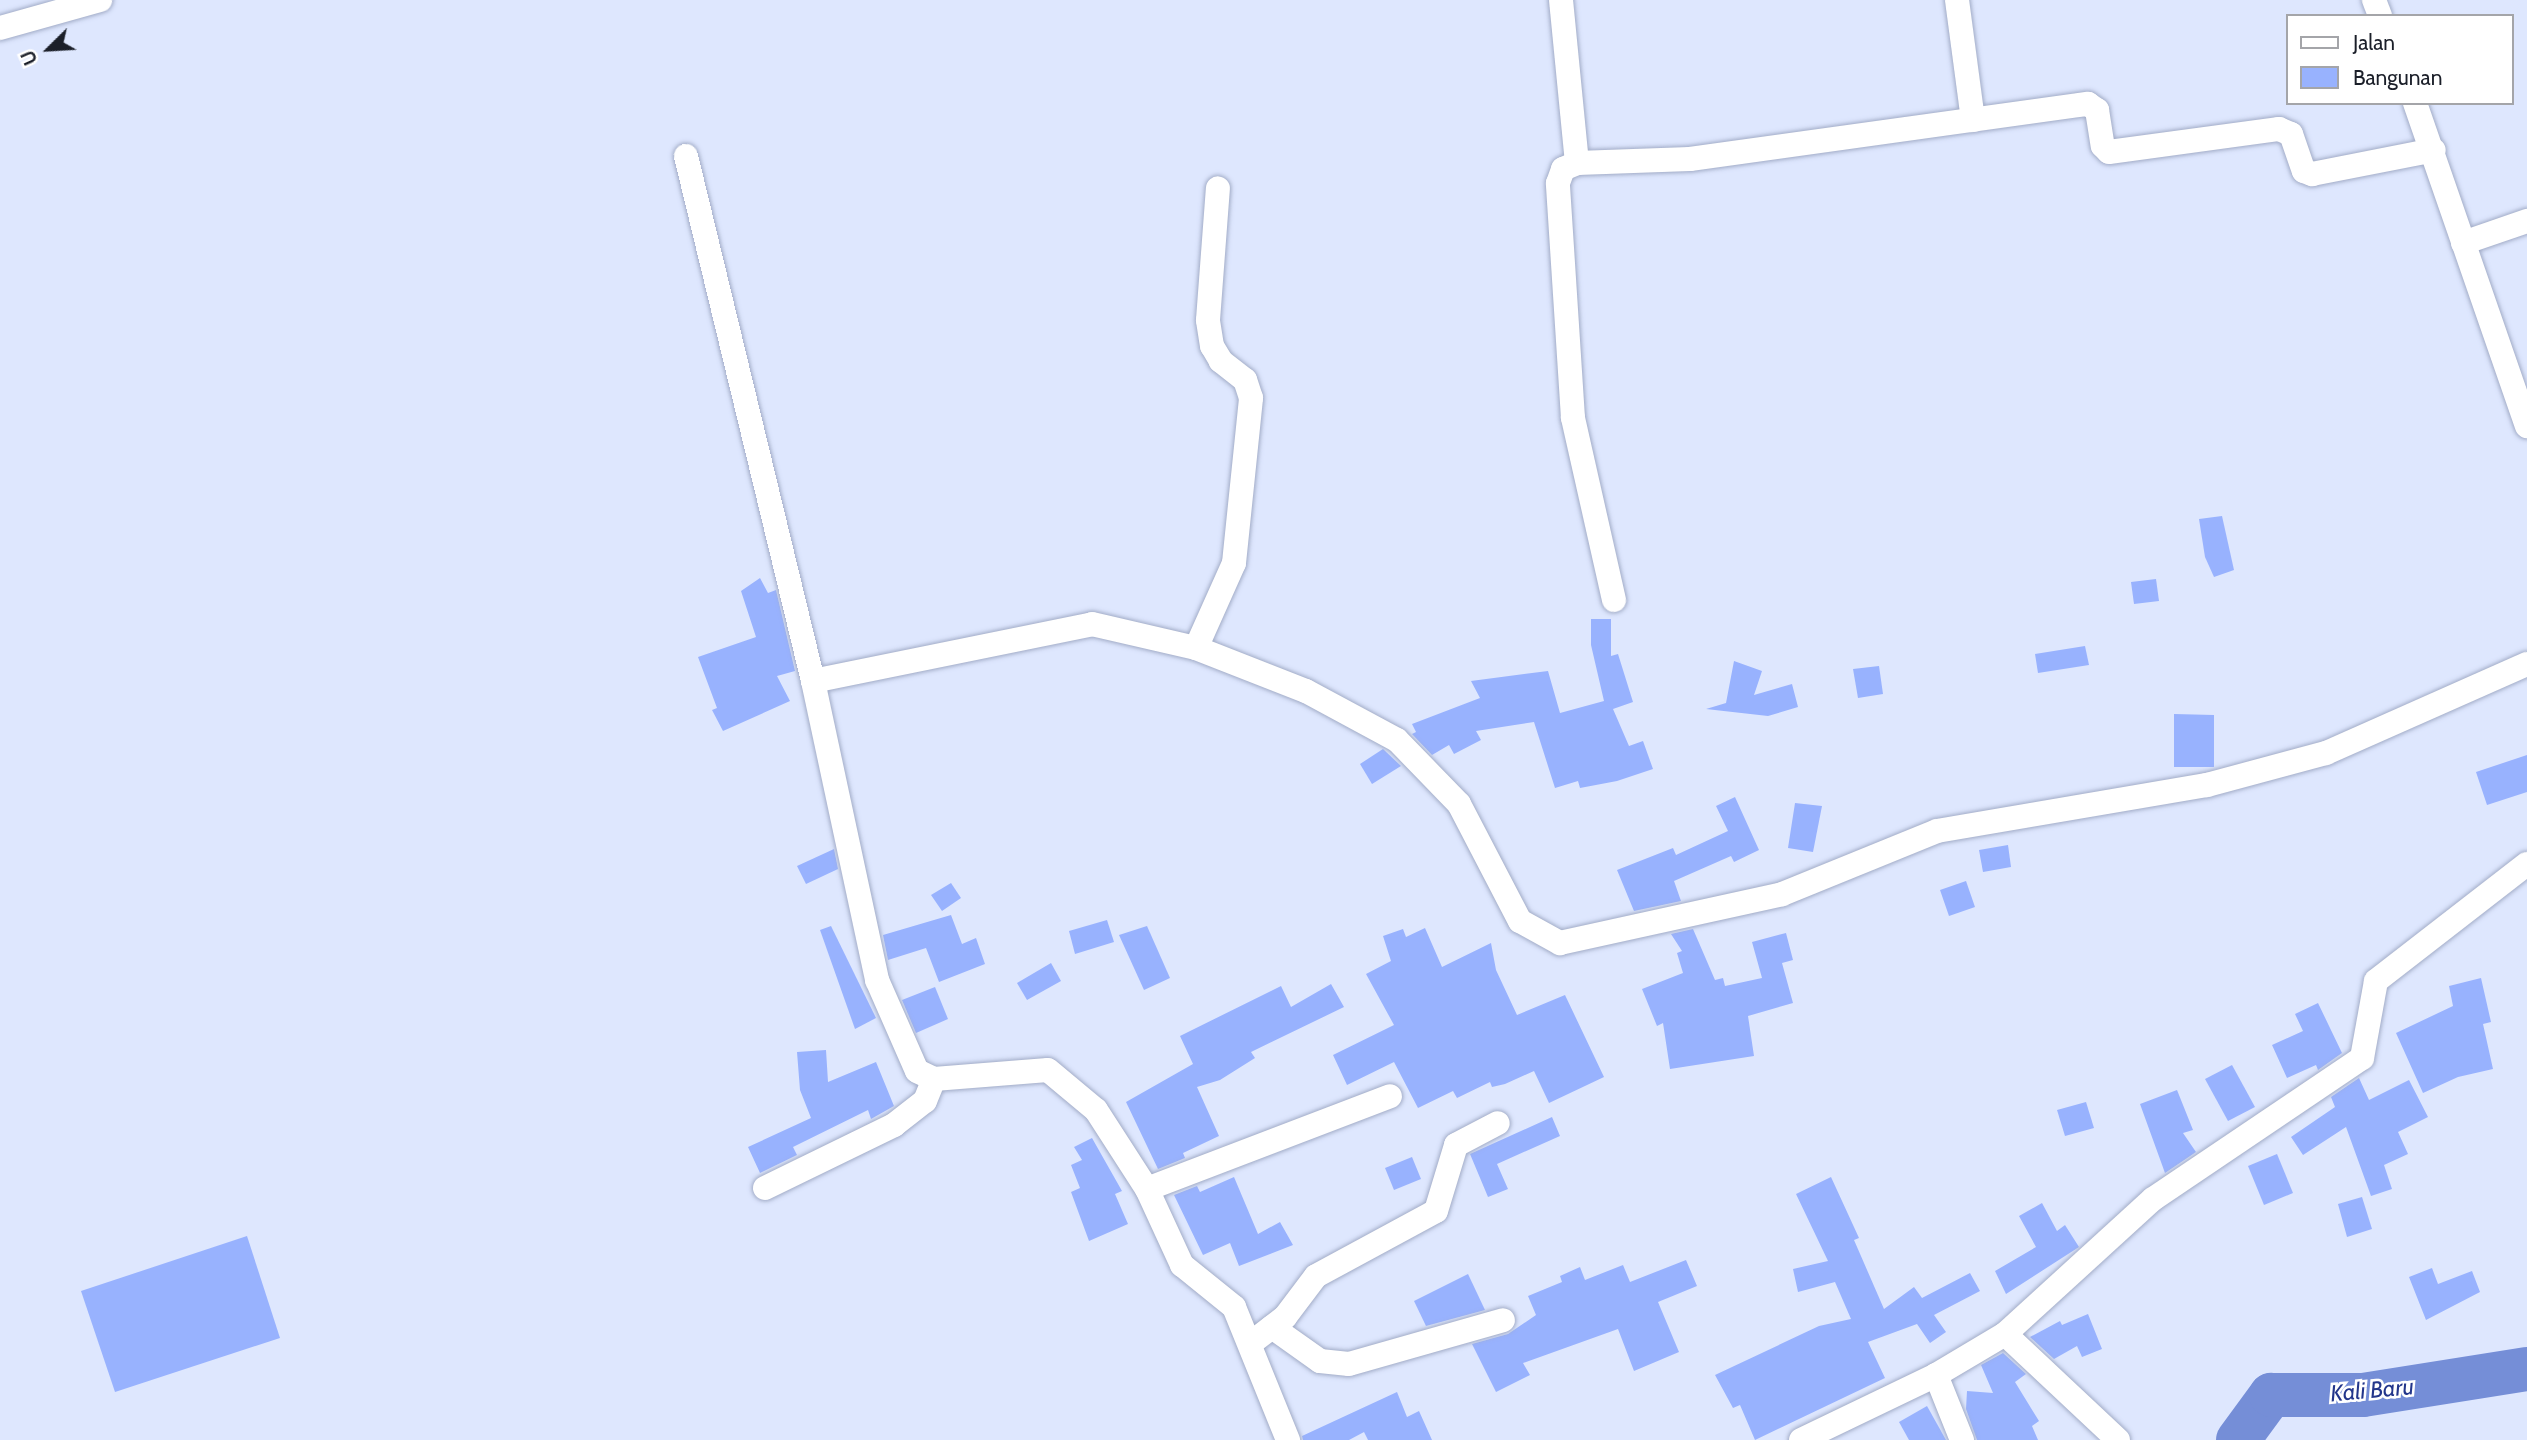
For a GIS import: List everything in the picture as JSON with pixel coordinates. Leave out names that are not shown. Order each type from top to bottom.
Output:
[{"type":"street","points":[[0,28],[100,0]]},
{"type":"street","points":[[1562,0],[1577,163]]},
{"type":"street","points":[[1957,0],[1973,120]]},
{"type":"street","points":[[1614,600],[1573,418],[1558,183],[1563,169],[1577,163],[1690,159],[2088,104],[2097,110],[2106,150],[2115,152],[2286,130],[2304,171],[2312,174],[2434,150]]},
{"type":"street","points":[[2416,105],[2434,150],[2463,243],[2527,426]]},
{"type":"street","points":[[686,156],[813,681],[877,981],[916,1072],[934,1079],[1048,1070],[1096,1110],[1147,1189],[1182,1265],[1234,1307],[1251,1343],[1288,1440]]},
{"type":"street","points":[[1196,648],[1234,563],[1251,398],[1244,380],[1221,361],[1212,346],[1208,320],[1218,188]]},
{"type":"street","points":[[2463,243],[2527,221]]},
{"type":"street","points":[[813,681],[1093,624],[1196,648],[1306,691],[1397,740],[1459,804],[1520,921],[1560,943],[1782,894],[1937,831],[2207,785],[2326,753],[2527,664]]},
{"type":"street","points":[[1801,1440],[1936,1375],[2005,1334],[2153,1199],[2362,1058],[2376,981],[2527,864]]},
{"type":"street","points":[[765,1188],[894,1125],[925,1101],[934,1079]]},
{"type":"street","points":[[1147,1189],[1391,1096]]},
{"type":"street","points":[[1251,1343],[1272,1327],[1316,1276],[1436,1211],[1456,1145],[1498,1123]]},
{"type":"street","points":[[1272,1327],[1320,1361],[1349,1364],[1503,1320]]},
{"type":"street","points":[[2005,1334],[2118,1440]]},
{"type":"street","points":[[1936,1375],[1962,1440]]},
{"type":"building","points":[[2222,516],[2234,570],[2214,577],[2205,557],[2199,519]]},
{"type":"building","points":[[760,578],[768,593],[776,590],[795,671],[777,676],[790,701],[723,731],[712,710],[717,708],[698,657],[756,637],[741,591]]},
{"type":"building","points":[[2156,579],[2159,601],[2134,604],[2131,582]]},
{"type":"building","points":[[1591,619],[1611,619],[1611,656],[1618,654],[1633,702],[1613,709],[1629,746],[1643,741],[1653,769],[1617,781],[1580,788],[1578,781],[1555,788],[1534,722],[1476,731],[1481,740],[1454,754],[1449,745],[1432,755],[1412,734],[1416,732],[1412,724],[1480,698],[1471,681],[1548,671],[1560,713],[1604,701],[1591,645]]},
{"type":"building","points":[[2085,646],[2089,665],[2038,673],[2035,654]]},
{"type":"building","points":[[1734,661],[1762,671],[1754,695],[1792,684],[1798,707],[1768,716],[1706,709],[1726,703]]},
{"type":"building","points":[[1879,666],[1883,694],[1858,698],[1853,669]]},
{"type":"building","points":[[2174,714],[2214,715],[2214,767],[2174,767]]},
{"type":"building","points":[[1383,749],[1401,766],[1372,784],[1360,764]]},
{"type":"building","points":[[2527,755],[2527,792],[2487,805],[2476,772]]},
{"type":"building","points":[[1735,797],[1759,850],[1734,862],[1731,856],[1674,881],[1681,901],[1634,911],[1617,870],[1673,848],[1676,855],[1728,831],[1716,806]]},
{"type":"building","points":[[1795,803],[1822,806],[1813,852],[1788,848]]},
{"type":"building","points":[[2008,845],[2011,867],[1983,872],[1979,850]]},
{"type":"building","points":[[834,849],[838,869],[806,884],[797,866]]},
{"type":"building","points":[[1966,881],[1975,907],[1949,916],[1940,890]]},
{"type":"building","points":[[951,883],[961,898],[942,911],[931,895]]},
{"type":"building","points":[[951,915],[962,944],[976,938],[985,964],[939,982],[926,948],[888,960],[883,935]]},
{"type":"building","points":[[1107,920],[1114,942],[1075,954],[1069,931]]},
{"type":"building","points":[[831,926],[876,1018],[855,1029],[820,930]]},
{"type":"building","points":[[1147,926],[1170,978],[1144,990],[1119,935]]},
{"type":"building","points":[[1425,928],[1442,967],[1491,943],[1496,970],[1517,1015],[1565,995],[1604,1077],[1549,1103],[1534,1071],[1505,1084],[1492,1087],[1490,1082],[1457,1098],[1453,1091],[1418,1108],[1394,1062],[1347,1085],[1333,1055],[1394,1025],[1366,974],[1391,961],[1383,936],[1403,929],[1406,937]]},
{"type":"building","points":[[1693,929],[1715,980],[1723,978],[1725,986],[1762,978],[1752,942],[1786,933],[1793,960],[1782,963],[1793,1003],[1748,1016],[1754,1056],[1670,1069],[1663,1023],[1657,1026],[1642,989],[1683,973],[1677,953],[1682,951],[1671,934]]},
{"type":"building","points":[[1051,963],[1061,981],[1027,1000],[1017,983]]},
{"type":"building","points":[[2481,978],[2491,1022],[2483,1024],[2493,1069],[2458,1077],[2423,1093],[2396,1033],[2453,1006],[2449,986]]},
{"type":"building","points":[[1331,984],[1344,1007],[1251,1052],[1255,1058],[1220,1080],[1197,1087],[1219,1136],[1183,1153],[1185,1158],[1158,1169],[1126,1102],[1193,1064],[1180,1036],[1281,986],[1291,1007]]},
{"type":"building","points":[[935,987],[948,1019],[916,1033],[902,1000]]},
{"type":"building","points":[[2318,1003],[2342,1053],[2318,1070],[2316,1065],[2287,1078],[2272,1045],[2303,1031],[2295,1014]]},
{"type":"building","points":[[826,1050],[828,1082],[876,1062],[894,1106],[871,1119],[868,1110],[793,1147],[797,1155],[760,1173],[748,1147],[811,1118],[800,1090],[797,1052]]},
{"type":"building","points":[[2232,1065],[2255,1107],[2228,1121],[2205,1079]]},
{"type":"building","points":[[2359,1078],[2369,1100],[2409,1080],[2428,1117],[2398,1132],[2408,1154],[2384,1165],[2392,1189],[2371,1196],[2346,1127],[2303,1155],[2291,1137],[2335,1107],[2331,1097]]},
{"type":"building","points":[[2177,1090],[2193,1130],[2183,1133],[2196,1152],[2165,1173],[2140,1104]]},
{"type":"building","points":[[2086,1102],[2094,1128],[2065,1136],[2057,1110]]},
{"type":"building","points":[[1552,1117],[1560,1136],[1497,1164],[1508,1189],[1488,1197],[1470,1154]]},
{"type":"building","points":[[1092,1138],[1122,1191],[1115,1194],[1128,1224],[1089,1241],[1071,1192],[1080,1188],[1071,1165],[1082,1160],[1074,1147]]},
{"type":"building","points":[[2277,1154],[2293,1193],[2264,1205],[2248,1166]]},
{"type":"building","points":[[1412,1157],[1421,1179],[1394,1190],[1385,1168]]},
{"type":"building","points":[[1234,1177],[1258,1234],[1280,1222],[1293,1245],[1239,1266],[1230,1243],[1203,1255],[1174,1195],[1197,1186],[1200,1192]]},
{"type":"building","points":[[1831,1177],[1859,1238],[1854,1240],[1884,1309],[1914,1287],[1922,1298],[1970,1273],[1980,1291],[1934,1315],[1946,1332],[1930,1343],[1917,1324],[1868,1342],[1885,1378],[1755,1440],[1740,1405],[1733,1408],[1715,1375],[1819,1326],[1851,1319],[1835,1282],[1798,1292],[1793,1269],[1828,1261],[1796,1194]]},
{"type":"building","points":[[2362,1197],[2372,1229],[2347,1237],[2338,1204]]},
{"type":"building","points":[[2042,1203],[2057,1231],[2065,1225],[2079,1247],[2006,1294],[1995,1271],[2036,1247],[2019,1216]]},
{"type":"building","points":[[247,1236],[280,1338],[115,1392],[81,1291]]},
{"type":"building","points":[[1686,1260],[1697,1286],[1658,1302],[1679,1352],[1634,1371],[1618,1329],[1523,1363],[1530,1375],[1496,1392],[1472,1344],[1508,1334],[1536,1315],[1528,1296],[1562,1282],[1560,1276],[1580,1267],[1585,1280],[1623,1265],[1630,1282]]},
{"type":"building","points":[[2432,1268],[2438,1284],[2472,1271],[2480,1292],[2426,1320],[2409,1277]]},
{"type":"building","points":[[1468,1274],[1485,1310],[1426,1326],[1414,1301]]},
{"type":"building","points":[[2088,1314],[2102,1349],[2082,1357],[2077,1346],[2054,1359],[2030,1337],[2060,1321],[2062,1325]]},
{"type":"building","points":[[2003,1353],[2026,1374],[2015,1382],[2039,1421],[2032,1426],[2038,1440],[1977,1440],[1966,1409],[1967,1391],[1993,1393],[1981,1365]]},
{"type":"building","points":[[1397,1392],[1407,1417],[1419,1411],[1432,1440],[1368,1440],[1364,1432],[1349,1440],[1303,1440],[1302,1436]]},
{"type":"building","points":[[1927,1406],[1946,1440],[1909,1440],[1899,1422]]},
{"type":"waterway","name":"Kali Baru","points":[[2238,1440],[2271,1395],[2363,1395],[2527,1369]]}]
